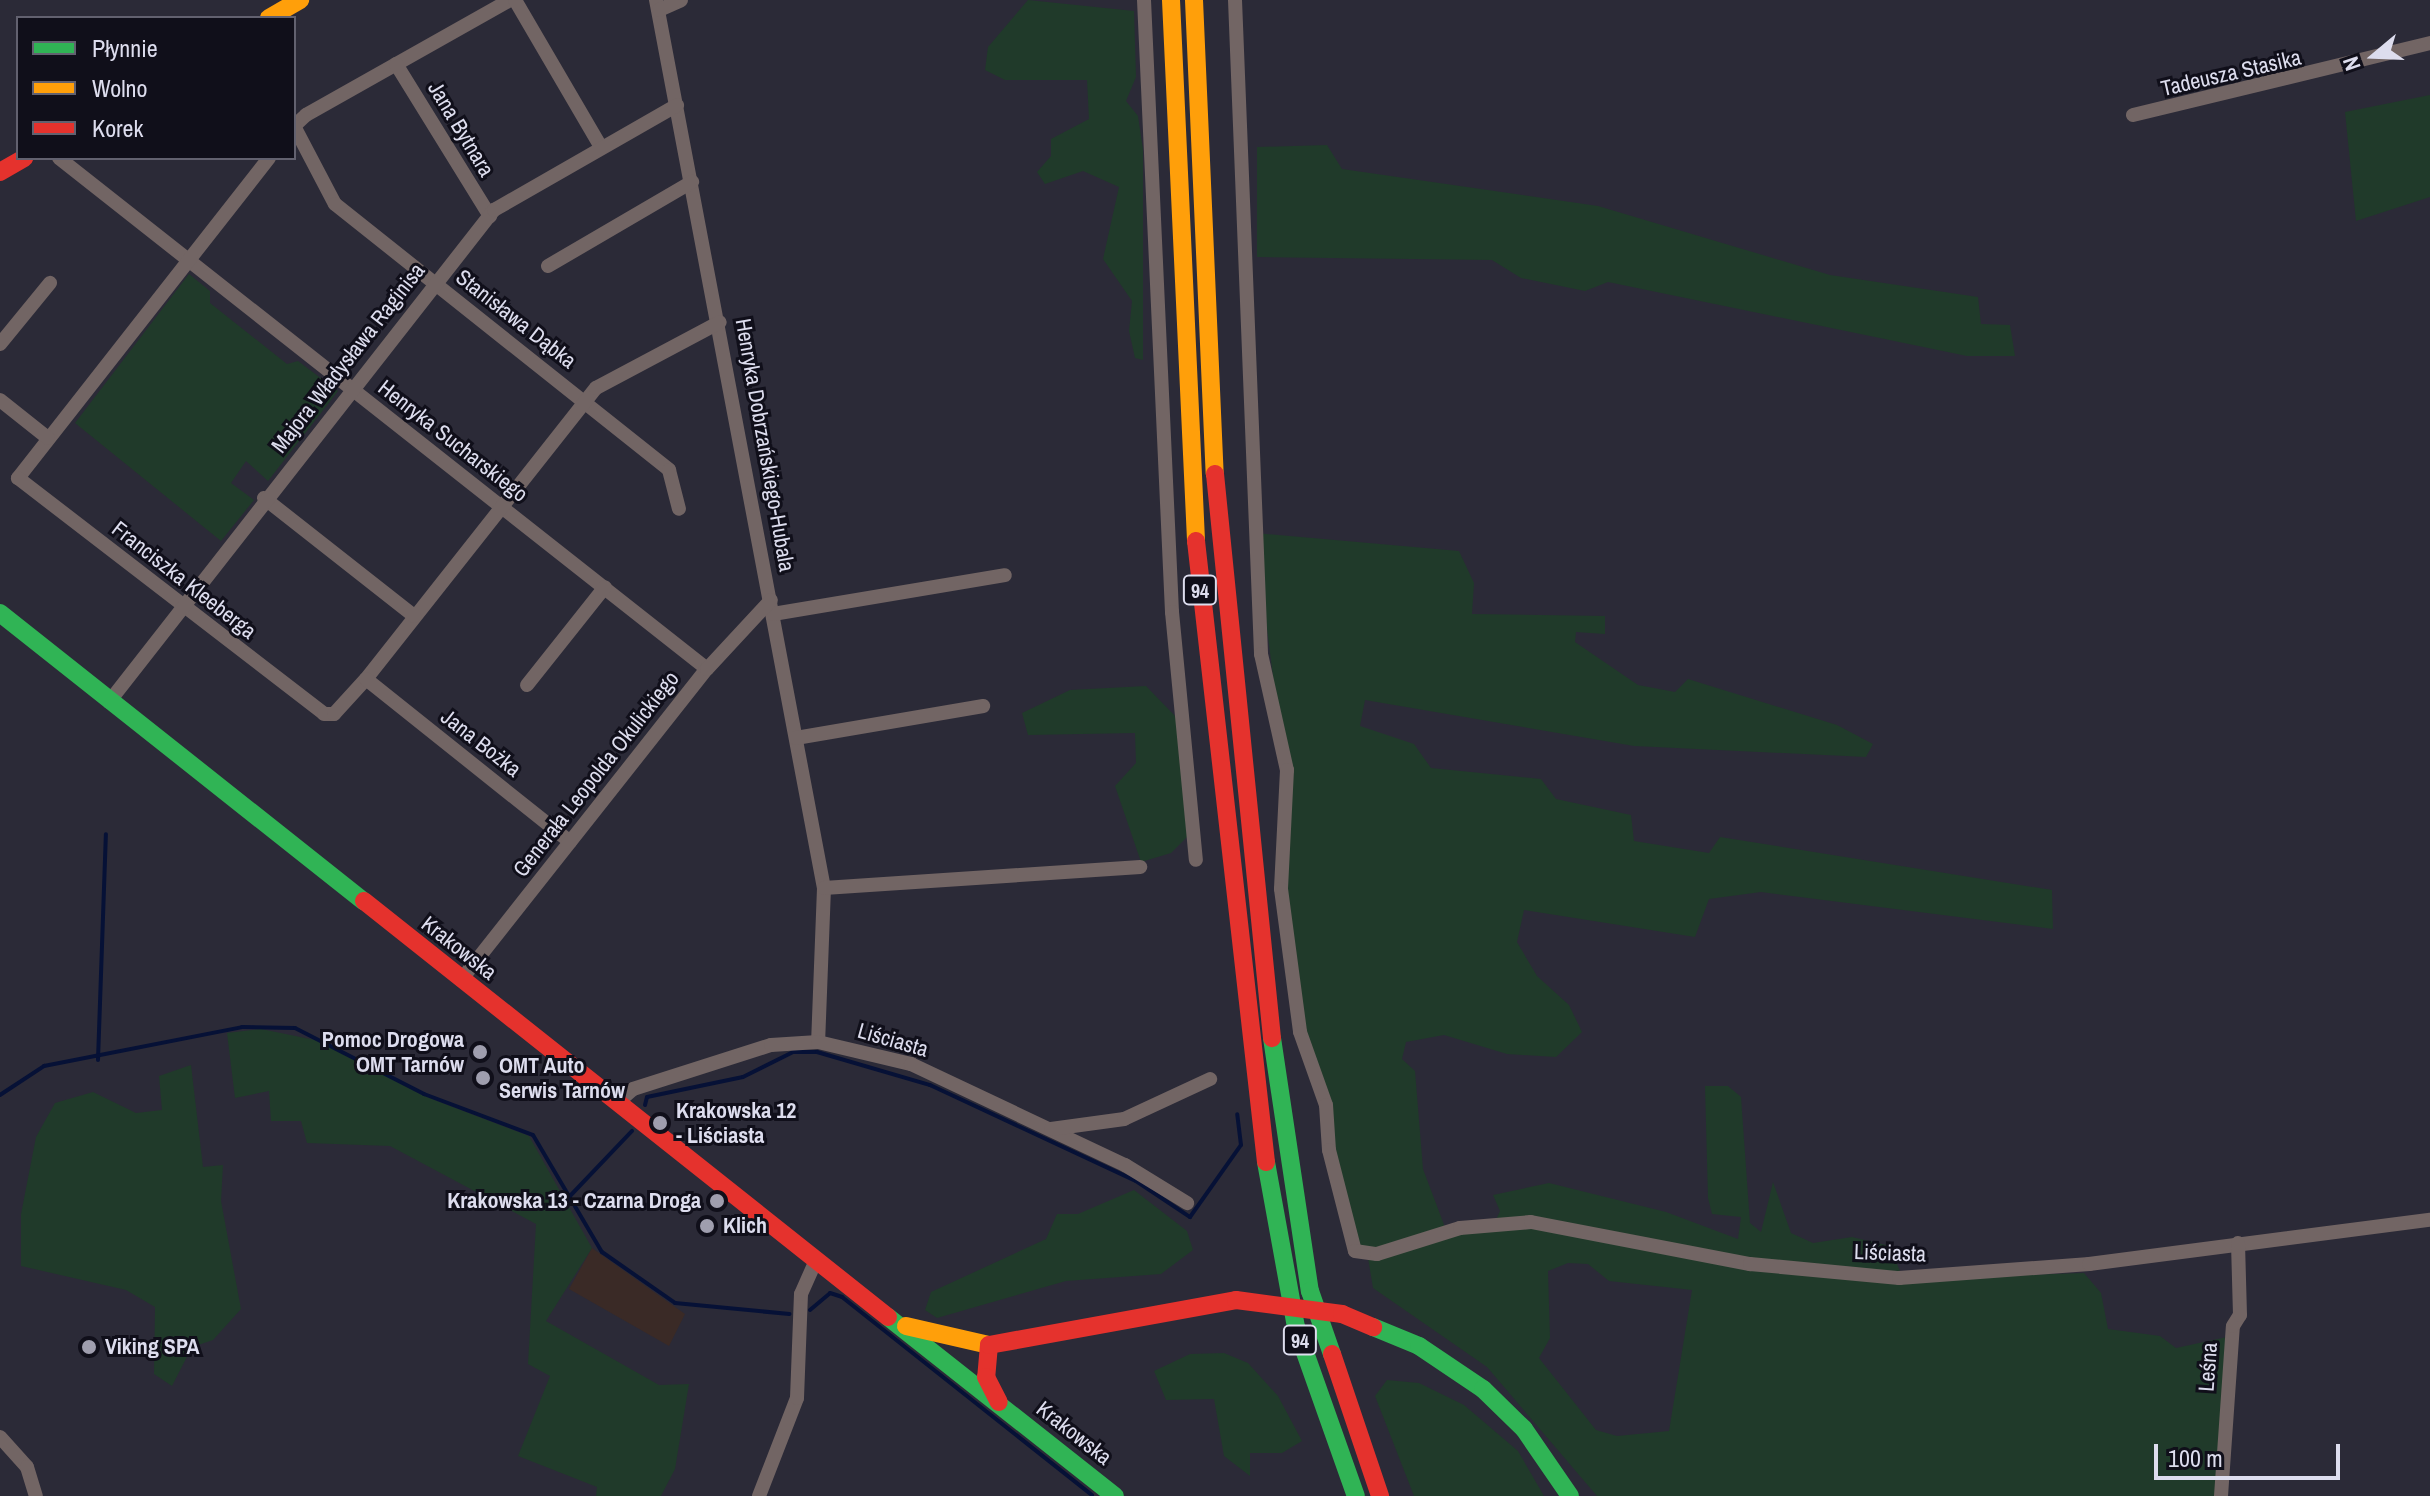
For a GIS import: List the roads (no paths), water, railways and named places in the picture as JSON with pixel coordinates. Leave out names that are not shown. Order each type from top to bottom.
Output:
[{"type":"main road","points":[[272,16],[300,0]]},
{"type":"main road","name":"94","points":[[1171,0],[1197,560],[1259,1125],[1296,1327],[1356,1496]]},
{"type":"main road","name":"94","points":[[1194,0],[1209,431],[1231,697],[1273,1049],[1310,1291],[1380,1496]]},
{"type":"main road","points":[[0,172],[21,160]]},
{"type":"main road","name":"Krakowska","points":[[0,613],[985,1397],[1003,1407],[1115,1496]]},
{"type":"main road","points":[[985,1397],[975,1368],[989,1345],[1236,1300],[1308,1306],[1372,1325],[1483,1389],[1524,1429],[1570,1496]]},
{"type":"main road","name":"Krakowska","points":[[889,1318],[938,1339],[989,1345]]},
{"type":"main road","name":"Krakowska","points":[[921,1345],[958,1354],[989,1345]]},
{"type":"main road","name":"Krakowska","points":[[989,1345],[986,1377],[1003,1407]]},
{"type":"street","points":[[296,125],[396,64],[512,0],[601,147]]},
{"type":"street","name":"Henryka Dobrzańskiego-Hubala","points":[[681,0],[658,5],[824,888],[818,1042]]},
{"type":"street","points":[[1144,0],[1172,612],[1196,860]]},
{"type":"street","name":"Liściasta","points":[[1235,0],[1261,654],[1287,770],[1281,889],[1300,1032],[1326,1105],[1329,1150],[1355,1251],[1377,1254],[1460,1228],[1531,1222],[1750,1264],[1899,1278],[2430,1220]]},
{"type":"street","name":"Tadeusza Stasika","points":[[2133,115],[2430,43]]},
{"type":"street","name":"Jana Bytnara","points":[[396,64],[490,216]]},
{"type":"street","name":"Majora Władysława Raginisa","points":[[109,702],[264,498],[490,216],[601,147],[677,105]]},
{"type":"street","name":"Stanisława Dąbka","points":[[296,130],[335,204],[669,470],[679,509]]},
{"type":"street","name":"Henryka Sucharskiego","points":[[62,160],[707,669]]},
{"type":"street","name":"Franciszka Kleeberga","points":[[267,160],[18,478],[181,606],[324,714],[334,714],[366,679],[584,400]]},
{"type":"street","points":[[548,266],[692,182]]},
{"type":"street","points":[[0,344],[50,283]]},
{"type":"street","points":[[584,400],[720,322]]},
{"type":"street","points":[[0,400],[48,438]]},
{"type":"street","points":[[264,498],[414,616]]},
{"type":"street","points":[[772,607],[1005,575]]},
{"type":"street","points":[[527,685],[605,587]]},
{"type":"street","name":"Generała Leopolda Okulickiego","points":[[461,980],[707,669],[772,607]]},
{"type":"street","name":"Jana Bożka","points":[[366,679],[570,842]]},
{"type":"street","points":[[796,738],[983,706]]},
{"type":"street","points":[[824,888],[1140,867]]},
{"type":"street","name":"Liściasta","points":[[617,1103],[633,1089],[771,1045],[818,1042],[911,1064],[1051,1129],[1187,1203]]},
{"type":"street","points":[[1051,1129],[1124,1119],[1210,1079]]},
{"type":"street","name":"Leśna","points":[[2221,1496],[2233,1326],[2240,1315],[2238,1243]]},
{"type":"street","points":[[759,1496],[797,1398],[801,1294],[816,1261]]},
{"type":"street","points":[[0,1437],[27,1467],[36,1496]]},
{"type":"waterway","points":[[98,1060],[106,834]]},
{"type":"waterway","points":[[0,1095],[44,1066],[242,1027],[295,1028],[424,1094],[533,1135],[602,1252],[675,1303],[789,1314]]},
{"type":"waterway","points":[[645,1105],[647,1097],[743,1077],[793,1052],[817,1052],[930,1085],[1136,1181],[1190,1217],[1241,1145],[1237,1114]]},
{"type":"waterway","points":[[570,1196],[632,1131]]},
{"type":"waterway","points":[[810,1310],[830,1293],[842,1297],[1092,1495]]},
{"type":"place","name":"Pomoc Drogowa OMT Tarnów","points":[[480,1052]]},
{"type":"place","name":"OMT Auto Serwis Tarnów","points":[[483,1078]]},
{"type":"place","name":"Krakowska 12 - Liściasta","points":[[660,1123]]},
{"type":"place","name":"Krakowska 13 - Czarna Droga","points":[[717,1201]]},
{"type":"place","name":"Klich","points":[[707,1226]]},
{"type":"place","name":"Viking SPA","points":[[89,1347]]}]
